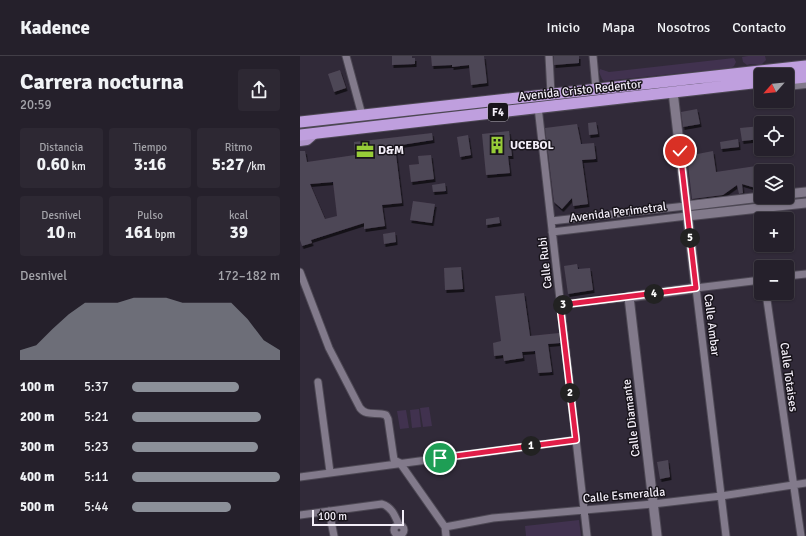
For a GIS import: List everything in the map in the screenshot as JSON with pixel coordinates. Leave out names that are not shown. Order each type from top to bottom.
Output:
[{"type":"highway","name":"Avenida Cristo Redentor","points":[[300,135],[538,107],[677,88],[806,66]]},
{"type":"highway","points":[[794,78],[806,77]]},
{"type":"highway","name":"Avenida Cristo Redentor","points":[[708,83],[754,82]]},
{"type":"highway","name":"Avenida Cristo Redentor","points":[[300,122],[596,89],[677,88]]},
{"type":"main road","name":"Avenida Cristo Redentor","points":[[677,88],[698,74],[806,61]]},
{"type":"main road","points":[[794,84],[806,82]]},
{"type":"main road","name":"Avenida Cristo Redentor","points":[[677,88],[701,94],[754,88]]},
{"type":"main road","name":"Avenida Cristo Redentor","points":[[300,118],[313,121]]},
{"type":"main road","name":"Avenida Cristo Redentor","points":[[300,141],[307,140],[315,133]]},
{"type":"street","points":[[346,56],[362,115]]},
{"type":"street","points":[[549,56],[552,94]]},
{"type":"street","points":[[593,56],[596,89]]},
{"type":"street","name":"Calle Ambar","points":[[677,88],[687,216],[726,536]]},
{"type":"street","name":"Calle Rubi","points":[[538,107],[586,536]]},
{"type":"street","points":[[794,193],[806,192]]},
{"type":"street","name":"Avenida Perimetral","points":[[551,221],[754,198]]},
{"type":"street","name":"Avenida Perimetral","points":[[552,232],[806,203]]},
{"type":"street","points":[[300,272],[329,348],[360,408],[364,413],[381,413],[386,415],[388,419],[394,460],[400,463],[445,527],[446,536]]},
{"type":"street","points":[[794,275],[806,274]]},
{"type":"street","points":[[560,305],[754,281]]},
{"type":"street","name":"Calle Diamante","points":[[630,297],[657,536]]},
{"type":"street","name":"Calle Totaises","points":[[767,300],[801,536]]},
{"type":"street","points":[[318,382],[330,472]]},
{"type":"street","points":[[300,477],[576,440]]},
{"type":"street","name":"Calle Esmeralda","points":[[445,527],[493,518],[653,504],[721,496],[806,483]]},
{"type":"street","points":[[300,515],[382,504],[391,509],[398,525]]},
{"type":"street","points":[[329,511],[334,536]]},
{"type":"shaded area","points":[[765,56],[766,60],[761,65],[747,65],[743,62],[742,57]]},
{"type":"shaded area","points":[[734,58],[736,62],[731,68],[604,81],[599,72],[600,69],[609,72]]},
{"type":"shaded area","points":[[429,407],[432,426],[423,427],[420,408]]},
{"type":"shaded area","points":[[419,409],[421,427],[412,428],[410,410]]},
{"type":"shaded area","points":[[406,410],[409,428],[400,429],[397,411]]},
{"type":"shaded area","points":[[579,520],[581,536],[526,536],[525,526]]},
{"type":"building","points":[[392,56],[412,56],[412,58],[415,58],[415,64],[392,65]]},
{"type":"building","points":[[431,56],[484,56],[487,83],[471,85],[469,65],[452,67],[452,65],[432,66]]},
{"type":"building","points":[[554,56],[579,56],[579,63],[554,65]]},
{"type":"building","points":[[340,70],[346,88],[334,92],[328,74]]},
{"type":"building","points":[[697,109],[700,124],[683,127],[681,112]]},
{"type":"building","points":[[596,122],[598,134],[589,135],[588,123]]},
{"type":"building","points":[[577,124],[581,144],[594,143],[596,159],[582,160],[588,204],[573,206],[572,198],[562,209],[554,202],[545,128]]},
{"type":"building","points":[[754,127],[754,140],[742,141],[740,128]]},
{"type":"building","name":"UCEBOL","points":[[509,131],[512,156],[508,156],[510,173],[486,175],[482,134]]},
{"type":"building","points":[[432,133],[433,140],[395,146],[402,203],[382,205],[385,226],[364,229],[364,223],[311,240],[312,243],[302,246],[300,240],[300,151],[305,151],[307,162],[355,155],[354,142]],"holes":[[[333,182],[337,216],[325,219],[310,184]]]},
{"type":"building","points":[[468,135],[471,155],[460,157],[457,137]]},
{"type":"building","points":[[738,139],[739,147],[721,149],[720,142]]},
{"type":"building","points":[[713,151],[716,172],[754,166],[754,188],[742,184],[743,193],[739,194],[737,185],[723,195],[692,199],[687,156]]},
{"type":"building","points":[[431,155],[434,179],[411,182],[409,165],[419,164],[418,156]]},
{"type":"building","points":[[445,183],[446,191],[433,192],[432,185]]},
{"type":"building","points":[[413,201],[435,204],[432,223],[410,220]]},
{"type":"building","points":[[499,217],[500,223],[486,225],[486,219]]},
{"type":"building","points":[[395,232],[396,242],[384,244],[383,234]]},
{"type":"building","points":[[577,264],[578,269],[590,268],[593,290],[568,294],[564,266]]},
{"type":"building","points":[[461,267],[463,289],[445,290],[444,268]]},
{"type":"building","points":[[524,293],[530,336],[559,333],[560,343],[548,344],[552,372],[538,373],[535,351],[522,352],[523,358],[504,361],[503,355],[494,356],[493,343],[501,341],[495,296]]},
{"type":"building","points":[[668,460],[670,477],[660,479],[657,462]]},
{"type":"place","name":"UCEBOL","points":[[497,145]]},
{"type":"place","name":"D&M","points":[[365,150]]},
{"type":"route","points":[[440,458],[576,440],[560,305],[696,288],[680,151]]}]
